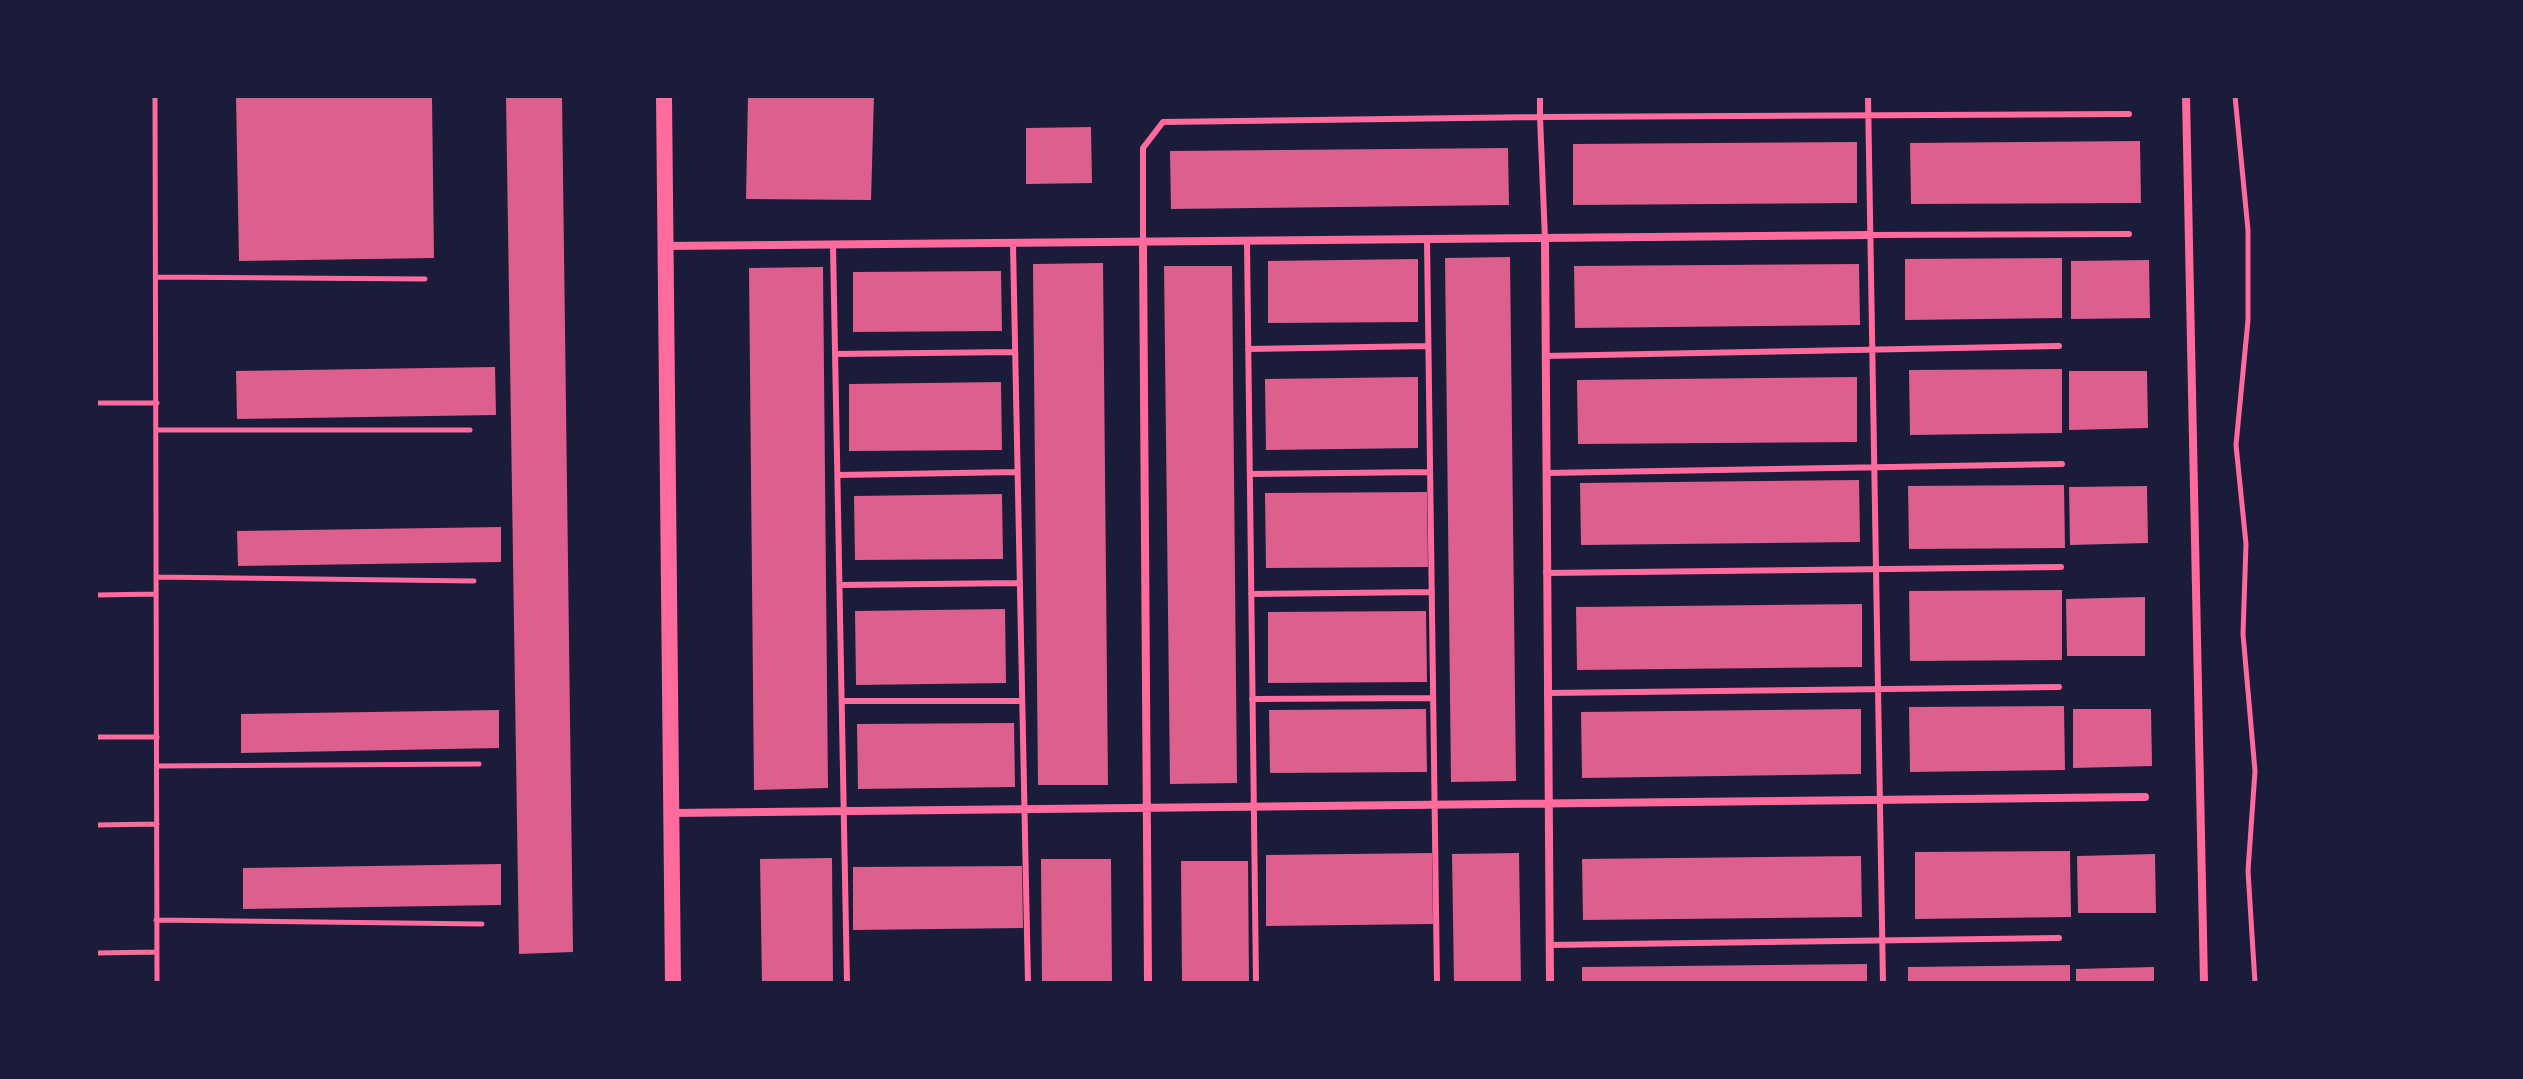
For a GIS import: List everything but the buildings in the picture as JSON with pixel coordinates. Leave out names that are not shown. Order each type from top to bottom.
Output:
[{"type":"main road","points":[[664,96],[673,983]]},
{"type":"street","points":[[2186,96],[2204,983]]},
{"type":"street","points":[[666,246],[1869,235]]},
{"type":"street","points":[[1545,239],[1550,983]]},
{"type":"street","points":[[1143,244],[1148,983]]},
{"type":"street","points":[[671,813],[2145,797]]},
{"type":"lane","points":[[1540,96],[1545,239]]},
{"type":"lane","points":[[1868,96],[1883,983]]},
{"type":"lane","points":[[1143,244],[1143,148],[1163,122],[2129,114]]},
{"type":"lane","points":[[1869,235],[2129,234]]},
{"type":"lane","points":[[1427,241],[1437,983]]},
{"type":"lane","points":[[1247,243],[1256,983]]},
{"type":"lane","points":[[1013,245],[1028,983]]},
{"type":"lane","points":[[833,246],[847,983]]},
{"type":"lane","points":[[1248,349],[1428,346]]},
{"type":"lane","points":[[1545,356],[2059,346]]},
{"type":"lane","points":[[835,354],[1015,352]]},
{"type":"lane","points":[[1546,473],[2062,464]]},
{"type":"lane","points":[[838,475],[1017,472]]},
{"type":"lane","points":[[1250,474],[1430,472]]},
{"type":"lane","points":[[1546,573],[2061,567]]},
{"type":"lane","points":[[840,585],[1020,583]]},
{"type":"lane","points":[[1251,594],[1432,592]]},
{"type":"lane","points":[[1547,693],[2059,687]]},
{"type":"lane","points":[[1252,699],[1433,698]]},
{"type":"lane","points":[[842,701],[1022,701]]},
{"type":"lane","points":[[1549,945],[2059,938]]},
{"type":"path","points":[[155,96],[157,983]]},
{"type":"path","points":[[2235,96],[2248,230],[2248,320],[2236,445],[2246,544],[2243,634],[2255,771],[2248,871],[2255,983]]},
{"type":"path","points":[[156,277],[425,279]]},
{"type":"path","points":[[96,403],[157,403]]},
{"type":"path","points":[[156,430],[470,430]]},
{"type":"path","points":[[156,577],[474,581]]},
{"type":"path","points":[[96,595],[156,594]]},
{"type":"path","points":[[96,737],[157,737]]},
{"type":"path","points":[[157,766],[479,764]]},
{"type":"path","points":[[96,825],[157,824]]},
{"type":"path","points":[[156,920],[482,924]]},
{"type":"path","points":[[96,953],[157,952]]}]
